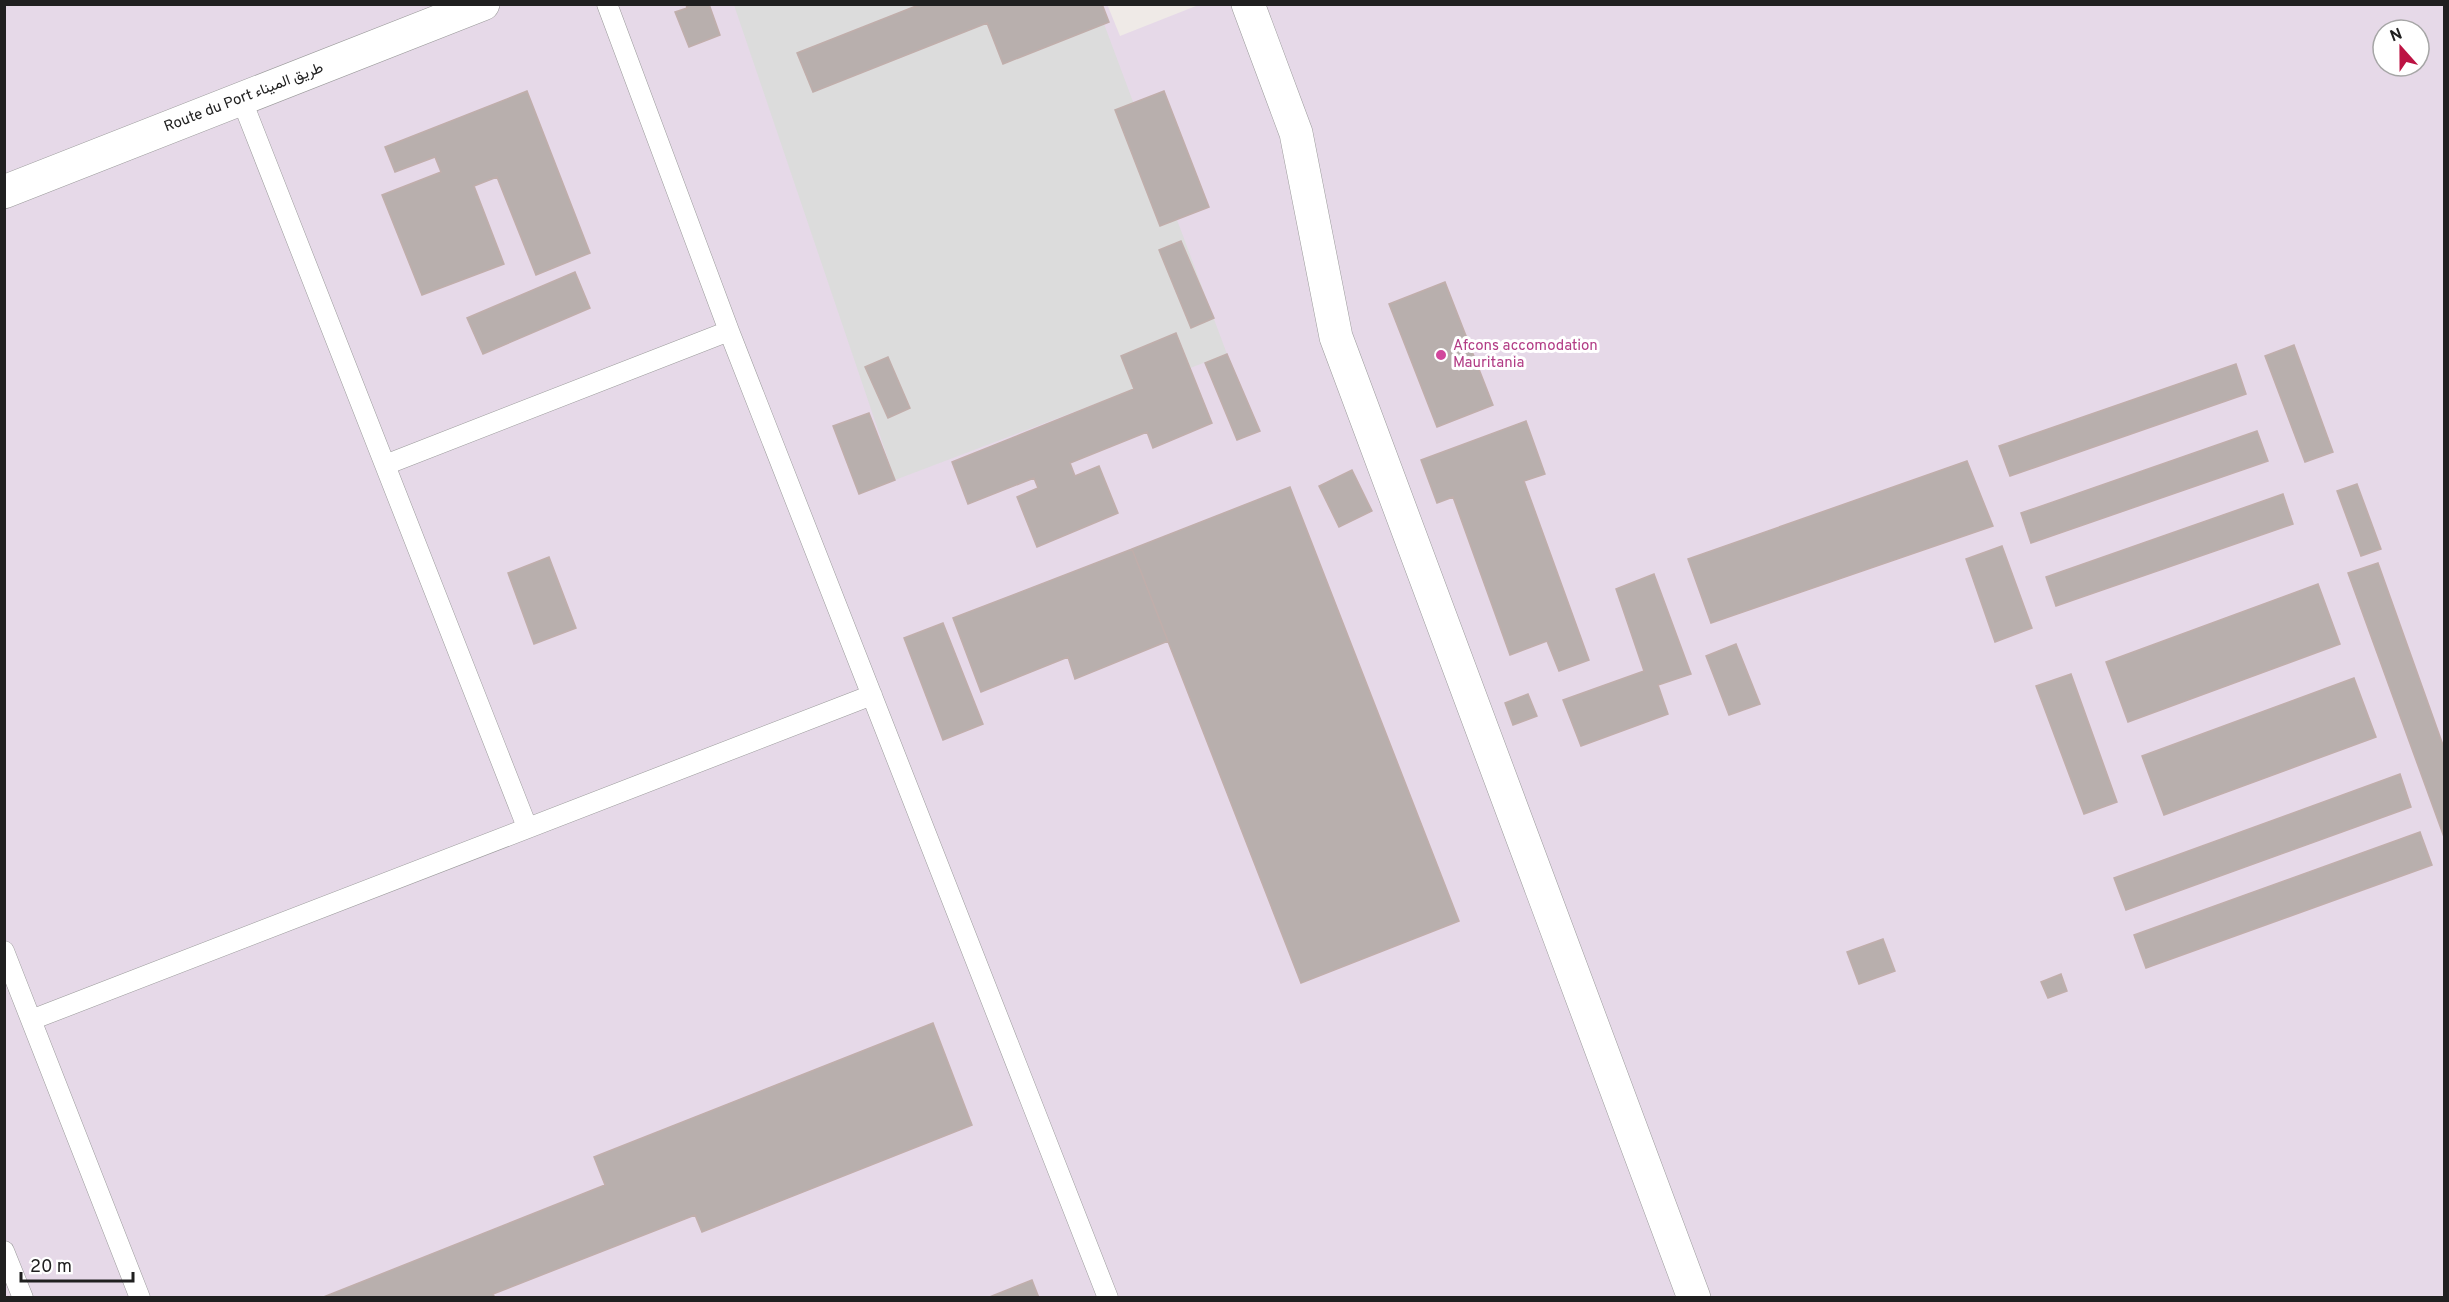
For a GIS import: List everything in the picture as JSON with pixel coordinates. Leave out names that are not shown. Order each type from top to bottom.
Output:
[{"type":"street","name":"Route du Port طريق الميناء","points":[[4,192],[483,4]]},
{"type":"street","points":[[1248,4],[1296,133],[1336,337],[1694,1298]]},
{"type":"lane","points":[[607,4],[729,331],[1108,1298]]},
{"type":"lane","points":[[241,98],[528,827]]},
{"type":"lane","points":[[385,465],[729,331]]},
{"type":"lane","points":[[31,1020],[872,695]]},
{"type":"lane","points":[[4,951],[140,1298]]},
{"type":"lane","points":[[4,1251],[22,1298]]},
{"type":"shaded area","points":[[1107,4],[1120,36],[1201,4],[2444,5],[2444,1297],[5,1298],[5,5]]},
{"type":"shaded area","points":[[734,5],[1097,5],[1227,354],[895,480]]},
{"type":"building","points":[[686,4],[709,4],[720,35],[689,47],[675,12],[687,8]]},
{"type":"building","points":[[921,4],[1102,4],[1109,22],[1003,64],[987,23],[813,92],[797,53]]},
{"type":"building","points":[[527,91],[590,253],[536,275],[497,177],[474,186],[504,264],[422,295],[382,195],[441,172],[435,157],[395,172],[385,147]]},
{"type":"building","points":[[1164,91],[1209,207],[1160,226],[1115,110]]},
{"type":"building","points":[[1181,241],[1214,318],[1191,328],[1159,250]]},
{"type":"building","points":[[575,272],[590,308],[483,354],[467,318]]},
{"type":"building","name":"Afcons accomodation Mauritania","points":[[1445,282],[1493,405],[1437,427],[1389,304]]},
{"type":"building","points":[[1176,333],[1212,423],[1153,448],[1147,432],[1070,463],[1075,476],[1099,466],[1118,513],[1037,547],[1017,497],[1038,488],[1034,478],[968,504],[952,462],[1134,389],[1121,356]]},
{"type":"building","points":[[2294,345],[2333,452],[2305,462],[2265,356]]},
{"type":"building","points":[[1227,354],[1260,431],[1237,440],[1205,363]]},
{"type":"building","points":[[888,357],[910,408],[888,418],[865,367]]},
{"type":"building","points":[[2236,364],[2246,394],[2010,476],[1999,446]]},
{"type":"building","points":[[869,413],[895,480],[859,494],[833,426]]},
{"type":"building","points":[[1526,421],[1545,474],[1524,481],[1589,660],[1559,671],[1547,641],[1510,655],[1453,497],[1437,503],[1421,460]]},
{"type":"building","points":[[2257,431],[2268,461],[2031,543],[2021,513]]},
{"type":"building","points":[[1967,461],[1993,526],[1711,623],[1688,559]]},
{"type":"building","points":[[1352,470],[1372,511],[1339,527],[1319,486]]},
{"type":"building","points":[[2357,484],[2381,549],[2361,556],[2337,491]]},
{"type":"building","points":[[1290,487],[1459,921],[1301,983],[1132,549]]},
{"type":"building","points":[[2283,494],[2293,524],[2056,606],[2046,577]]},
{"type":"building","points":[[2002,546],[2032,628],[1995,642],[1966,559]]},
{"type":"building","points":[[1132,549],[1168,641],[1075,679],[1068,657],[981,692],[953,618]]},
{"type":"building","points":[[549,557],[576,628],[534,644],[508,573]]},
{"type":"building","points":[[2378,563],[2444,748],[2444,837],[2348,573]]},
{"type":"building","points":[[1654,574],[1691,674],[1658,685],[1668,714],[1581,746],[1563,700],[1644,671],[1616,589]]},
{"type":"building","points":[[2318,584],[2340,644],[2128,722],[2106,662]]},
{"type":"building","points":[[943,623],[983,724],[943,740],[904,638]]},
{"type":"building","points":[[1736,644],[1760,704],[1729,715],[1706,656]]},
{"type":"building","points":[[2071,674],[2117,802],[2084,814],[2036,686]]},
{"type":"building","points":[[2354,678],[2376,737],[2164,815],[2142,756]]},
{"type":"building","points":[[1528,694],[1537,716],[1513,725],[1505,703]]},
{"type":"building","points":[[2400,774],[2411,807],[2126,910],[2114,878]]},
{"type":"building","points":[[2420,832],[2432,865],[2146,968],[2134,935]]},
{"type":"building","points":[[1883,939],[1895,971],[1859,984],[1847,952]]},
{"type":"building","points":[[2061,974],[2067,991],[2048,998],[2041,982]]},
{"type":"building","points":[[933,1023],[972,1125],[702,1232],[695,1215],[493,1294],[495,1298],[321,1298],[605,1185],[594,1157]]},
{"type":"building","points":[[1032,1280],[1039,1298],[987,1298]]},
{"type":"place","name":"Afcons accomodation Mauritania","points":[[1441,355]]}]
